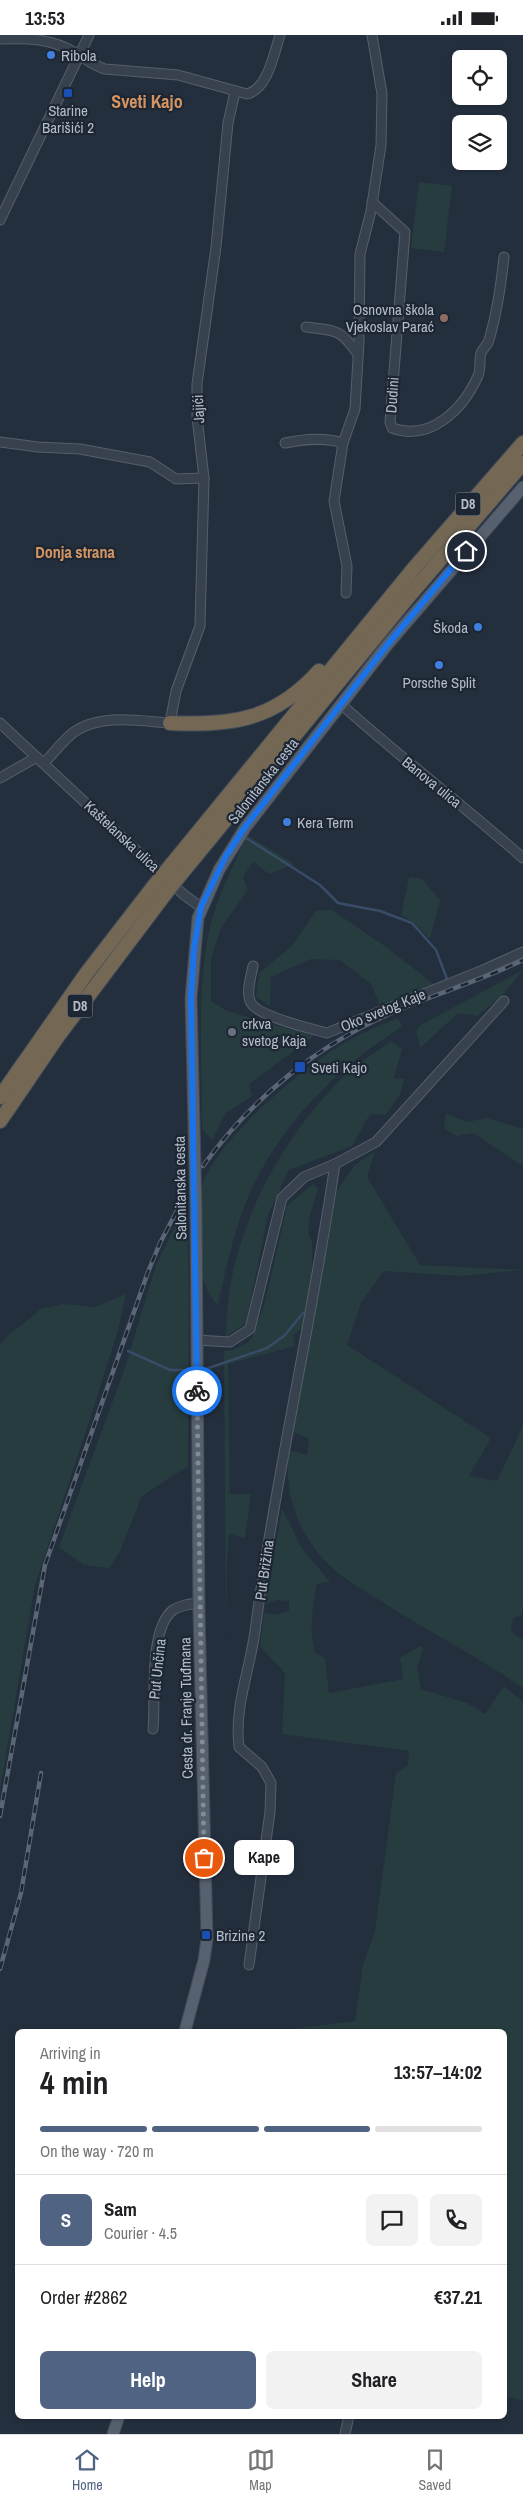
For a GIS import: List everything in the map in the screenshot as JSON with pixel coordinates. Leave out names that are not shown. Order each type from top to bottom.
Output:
[{"type":"highway","name":"D8","points":[[0,1121],[176,869],[350,647],[456,519],[523,443]]},
{"type":"highway","name":"D8","points":[[176,869],[523,463]]},
{"type":"highway","points":[[170,723],[223,723],[240,721],[269,710],[311,680],[338,650],[350,647]]},
{"type":"highway","name":"D8","points":[[0,1097],[86,974],[160,890]]},
{"type":"main road","name":"Salonitanska cesta","points":[[196,1381],[191,998],[195,939],[201,907],[235,842],[388,644],[523,487]]},
{"type":"main road","name":"Cesta dr. Franje Tuđmana","points":[[186,2029],[204,1960],[207,1939],[198,1603],[196,1381]]},
{"type":"main road","points":[[113,2434],[118,2419]]},
{"type":"street","points":[[0,220],[80,56],[88,35]]},
{"type":"street","points":[[0,39],[43,39],[80,56],[94,66],[104,69],[178,75],[235,92],[254,92],[262,84],[280,35]]},
{"type":"street","points":[[346,593],[347,566],[334,501],[343,443],[355,409],[360,253],[372,202],[381,145],[382,94],[372,35]]},
{"type":"street","name":"Jajići","points":[[170,723],[176,691],[200,626],[204,479],[197,384],[216,247],[228,123],[235,92]]},
{"type":"street","name":"Dudini","points":[[372,202],[405,232],[390,422],[392,428],[400,431],[424,431],[439,425],[462,403],[479,375],[481,353],[489,342],[500,295],[504,257]]},
{"type":"street","points":[[306,327],[338,331],[346,337],[358,354]]},
{"type":"street","points":[[285,443],[330,439],[343,443]]},
{"type":"street","points":[[0,442],[89,450],[150,462],[176,479],[204,479]]},
{"type":"street","name":"Banova ulica","points":[[342,705],[399,756],[484,824],[523,859]]},
{"type":"street","points":[[0,777],[41,760],[74,732],[91,724],[117,720],[170,723]]},
{"type":"street","name":"Kaštelanska ulica","points":[[0,723],[184,895],[201,907]]},
{"type":"street","name":"Oko svetog Kaje","points":[[253,966],[249,989],[250,1002],[257,1010],[308,1029],[327,1033],[523,952]]},
{"type":"street","points":[[196,1340],[230,1342],[250,1329],[282,1198],[304,1177],[376,1143],[504,1001]]},
{"type":"street","name":"Put Brižina","points":[[249,1965],[270,1812],[271,1783],[262,1767],[239,1747],[237,1731],[240,1697],[252,1652],[270,1520],[308,1331],[335,1164]]},
{"type":"street","name":"Put Unčina","points":[[153,1729],[155,1661],[161,1630],[171,1611],[182,1605],[198,1603]]},
{"type":"street","points":[[345,2434],[348,2419]]},
{"type":"green space","points":[[419,182],[452,186],[444,252],[411,248]]},
{"type":"green space","points":[[247,835],[294,864],[269,874],[253,862],[243,877],[248,890],[221,928],[211,959],[211,1001],[227,1011],[314,1036],[249,1084],[252,1096],[226,1113],[212,1140],[202,1129],[201,1012],[204,965],[214,914]]},
{"type":"green space","points":[[409,877],[422,879],[440,900],[430,939],[412,921],[401,915]]},
{"type":"green space","points":[[332,910],[386,947],[435,985],[381,1008],[371,984],[340,960],[311,959],[271,977],[270,1006],[256,997],[259,973],[292,946],[316,911]]},
{"type":"green space","points":[[523,970],[502,996],[477,1016],[458,1013],[420,1048],[416,1030],[421,1025]]},
{"type":"green space","points":[[397,1018],[403,1026],[352,1063],[329,1084],[307,1106],[269,1156],[254,1184],[238,1224],[218,1305],[204,1282],[200,1256],[199,1200],[201,1189],[209,1171],[222,1151],[239,1131],[279,1091],[319,1059],[343,1044]]},
{"type":"green space","points":[[391,1041],[402,1049],[394,1078],[404,1079],[400,1094],[386,1115],[370,1114],[352,1146],[289,1170],[268,1215],[246,1323],[226,1337],[228,1301],[235,1265],[245,1230],[276,1164],[318,1105],[342,1078],[359,1063]]},
{"type":"green space","points":[[446,1113],[467,1122],[487,1118],[523,1129],[523,1166],[473,1133],[457,1136],[444,1129]]},
{"type":"green space","points":[[375,1151],[367,1177],[420,1265],[523,1270],[462,1276],[384,1271],[361,1303],[347,1345],[491,1438],[469,1476],[497,1481],[523,1426],[523,1607],[522,1615],[513,1618],[511,1632],[523,1640],[523,1688],[357,1586],[336,1571],[314,1548],[306,1535],[299,1522],[290,1495],[288,1480],[289,1450],[307,1455],[309,1439],[293,1432],[337,1190],[355,1165]]},
{"type":"green space","points":[[313,1184],[318,1189],[309,1224],[312,1242],[312,1280],[304,1327],[293,1335],[295,1346],[228,1364],[230,1494],[251,1494],[245,1538],[229,1534],[226,1638],[224,1351],[233,1350],[247,1343],[253,1336],[265,1302],[287,1206]]},
{"type":"green space","points":[[187,1202],[189,1291],[188,1466],[142,1496],[120,1551],[109,1568],[84,1565],[59,1547],[125,1368],[156,1265]]},
{"type":"green space","points":[[126,1294],[118,1330],[35,1585],[0,1790],[0,1345],[5,1338],[41,1309],[62,1304],[95,1307]]},
{"type":"green space","points":[[282,1508],[301,1547],[330,1582],[317,1584],[312,1627],[315,1653],[325,1658],[329,1693],[403,1679],[400,1658],[420,1646],[423,1649],[417,1668],[421,1689],[467,1703],[485,1714],[504,1686],[523,1702],[523,2400],[507,2397],[507,2029],[292,2029],[355,2021],[363,1965],[375,1931],[396,1773],[408,1765],[409,1751],[282,1734],[285,1673],[260,1647],[264,1613],[276,1615],[289,1611],[289,1601],[276,1600],[265,1605]]},
{"type":"waterway","points":[[246,838],[320,885],[338,903],[380,911],[412,923],[436,950],[447,979]]},
{"type":"waterway","points":[[200,1371],[267,1348],[284,1336],[303,1313]]},
{"type":"waterway","points":[[128,1351],[170,1370],[194,1370]]},
{"type":"railway","points":[[203,1166],[222,1141],[265,1096],[289,1075],[340,1040],[367,1024],[396,1011],[523,960]]},
{"type":"railway","points":[[0,1816],[45,1565],[148,1272],[160,1243],[184,1197]]},
{"type":"railway","points":[[0,1969],[21,1893],[41,1773]]},
{"type":"way so far","points":[[197,1391],[204,1858]]},
{"type":"place","name":"Ribola","points":[[51,55]]},
{"type":"place","name":"Starine Barišići 2","points":[[68,93]]},
{"type":"place","name":"Osnovna škola Vjekoslav Parać","points":[[444,318]]},
{"type":"place","name":"Škoda","points":[[478,627]]},
{"type":"place","name":"Porsche Split","points":[[439,665]]},
{"type":"place","name":"Kera Term","points":[[287,822]]},
{"type":"place","name":"crkva svetog Kaja","points":[[232,1032]]},
{"type":"place","name":"Sveti Kajo","points":[[300,1067]]},
{"type":"place","name":"Kape","points":[[204,1858]]},
{"type":"place","name":"Brizine 2","points":[[206,1935]]},
{"type":"district","name":"Sveti Kajo","points":[[147,101]]},
{"type":"district","name":"Donja strana","points":[[75,552]]},
{"type":"route","points":[[197,1391],[196,1210],[191,998],[194,948],[201,907],[226,856],[245,827],[388,644],[466,551]]}]
